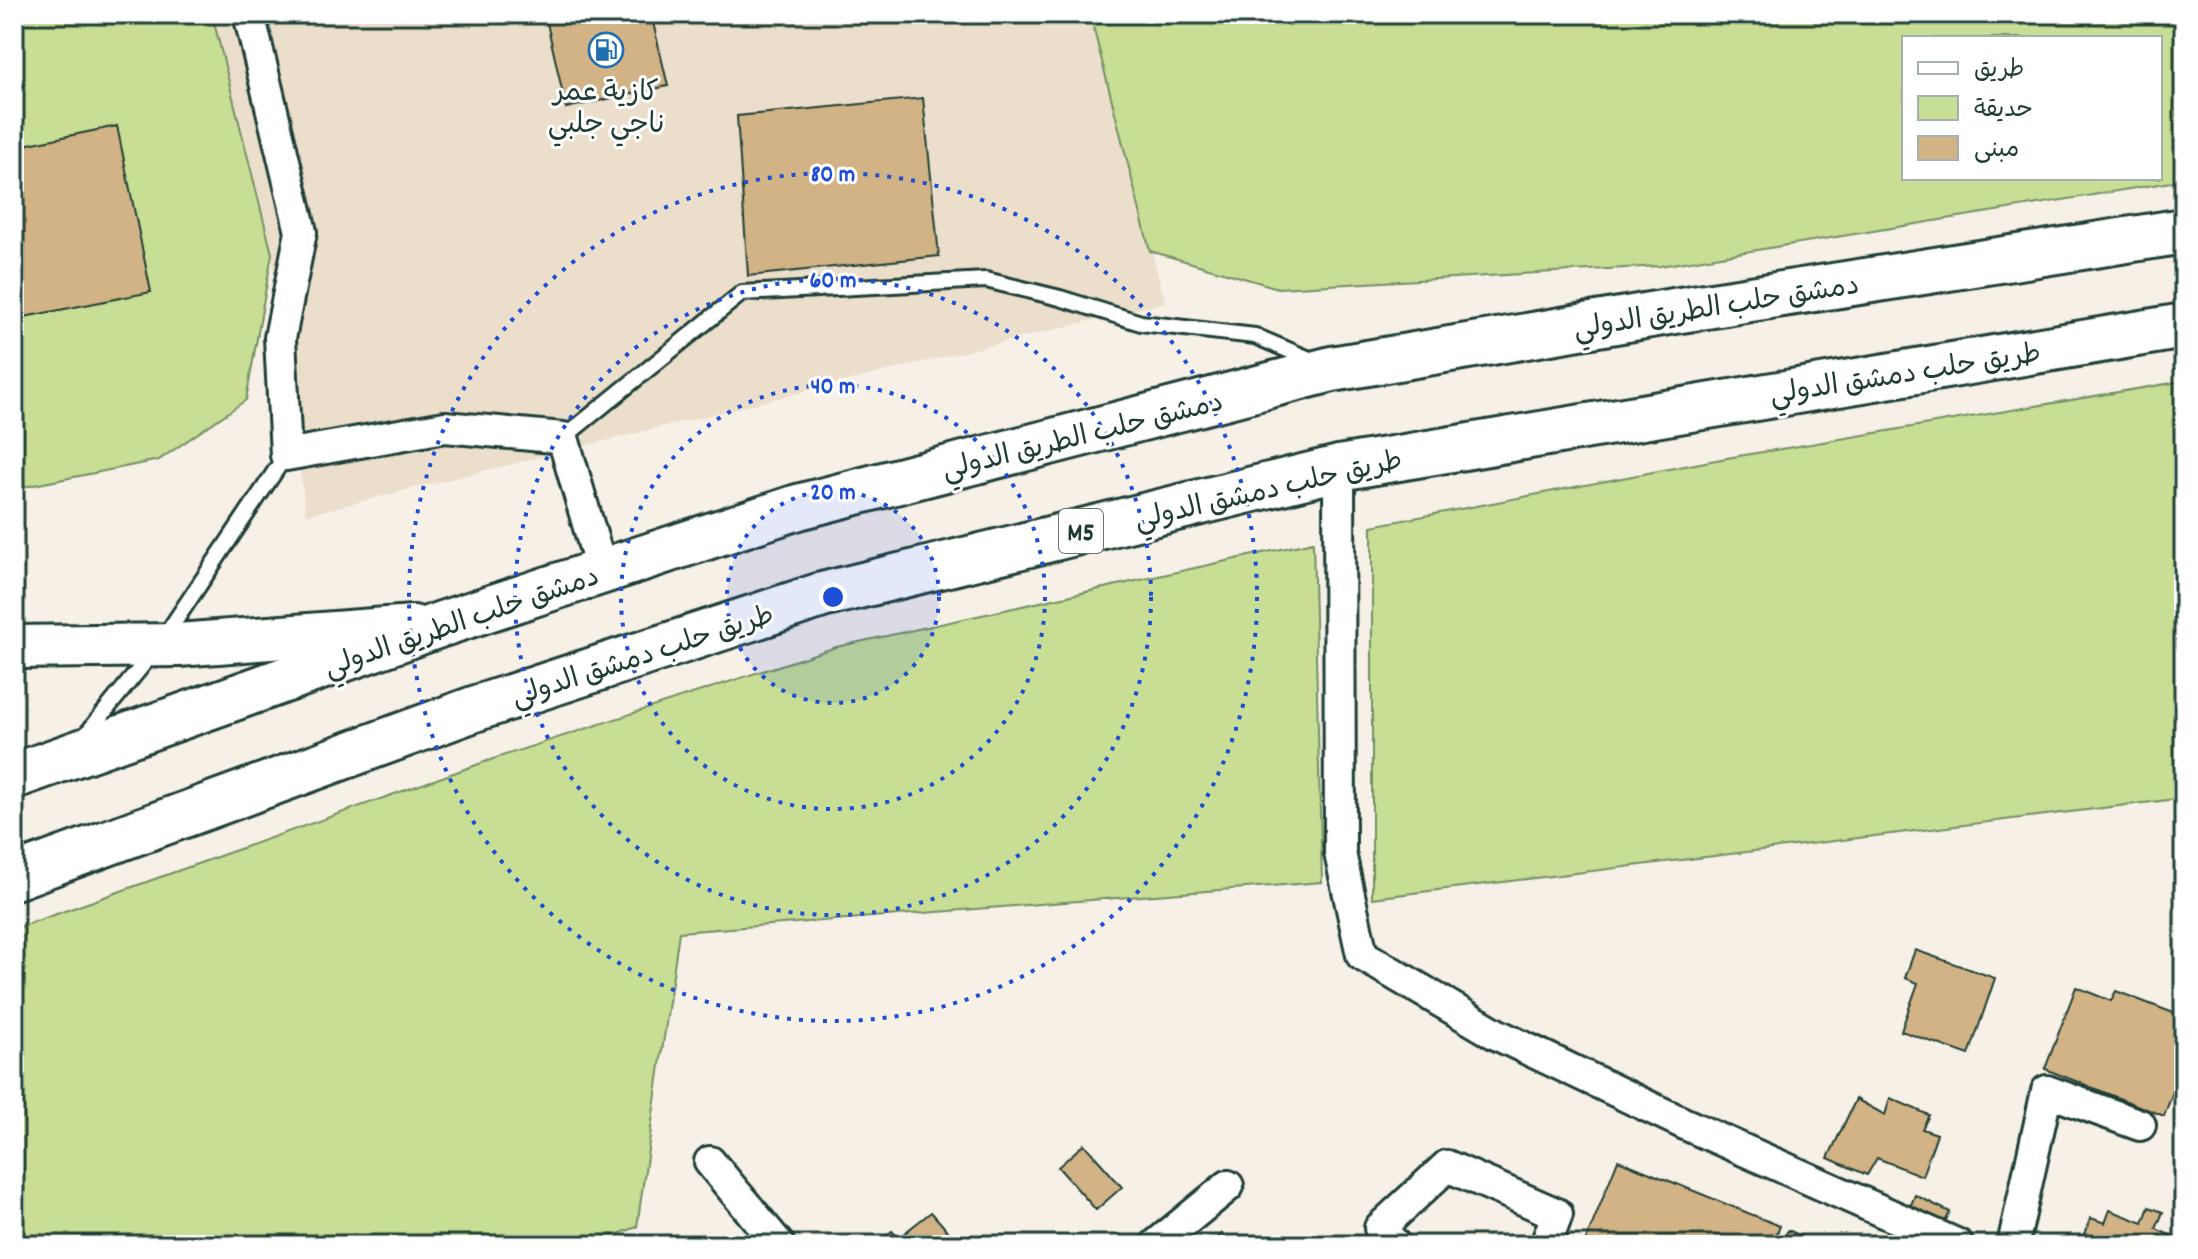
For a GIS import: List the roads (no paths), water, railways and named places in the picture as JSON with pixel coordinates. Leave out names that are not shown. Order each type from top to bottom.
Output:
[{"type":"highway","name":"دمشق حلب الطريق الدولي","points":[[14,776],[442,624],[798,507],[1332,369],[1674,311],[2184,231]]},
{"type":"highway","name":"طريق حلب دمشق الدولي","points":[[14,877],[474,709],[822,595],[1339,468],[2184,326]]},
{"type":"main road","points":[[14,647],[159,645],[442,624]]},
{"type":"street","points":[[249,14],[301,232],[280,338],[286,455],[445,427],[563,438],[602,572]]},
{"type":"street","points":[[1339,468],[1340,853],[1362,955],[1496,1034],[1685,1124],[1958,1245]]},
{"type":"street","points":[[2013,1245],[2047,1091],[2140,1125]]},
{"type":"street","points":[[710,1162],[779,1245]]},
{"type":"street","points":[[1395,1245],[1380,1228],[1447,1166],[1557,1214],[1546,1245]]},
{"type":"street","points":[[1156,1245],[1228,1186]]},
{"type":"lane","points":[[563,438],[742,293],[986,280],[1060,298],[1141,323],[1255,336],[1332,369]]},
{"type":"lane","points":[[67,757],[159,645],[286,455]]},
{"type":"place","name":"كازية عمر ناجي جلبي","points":[[606,50]]}]
